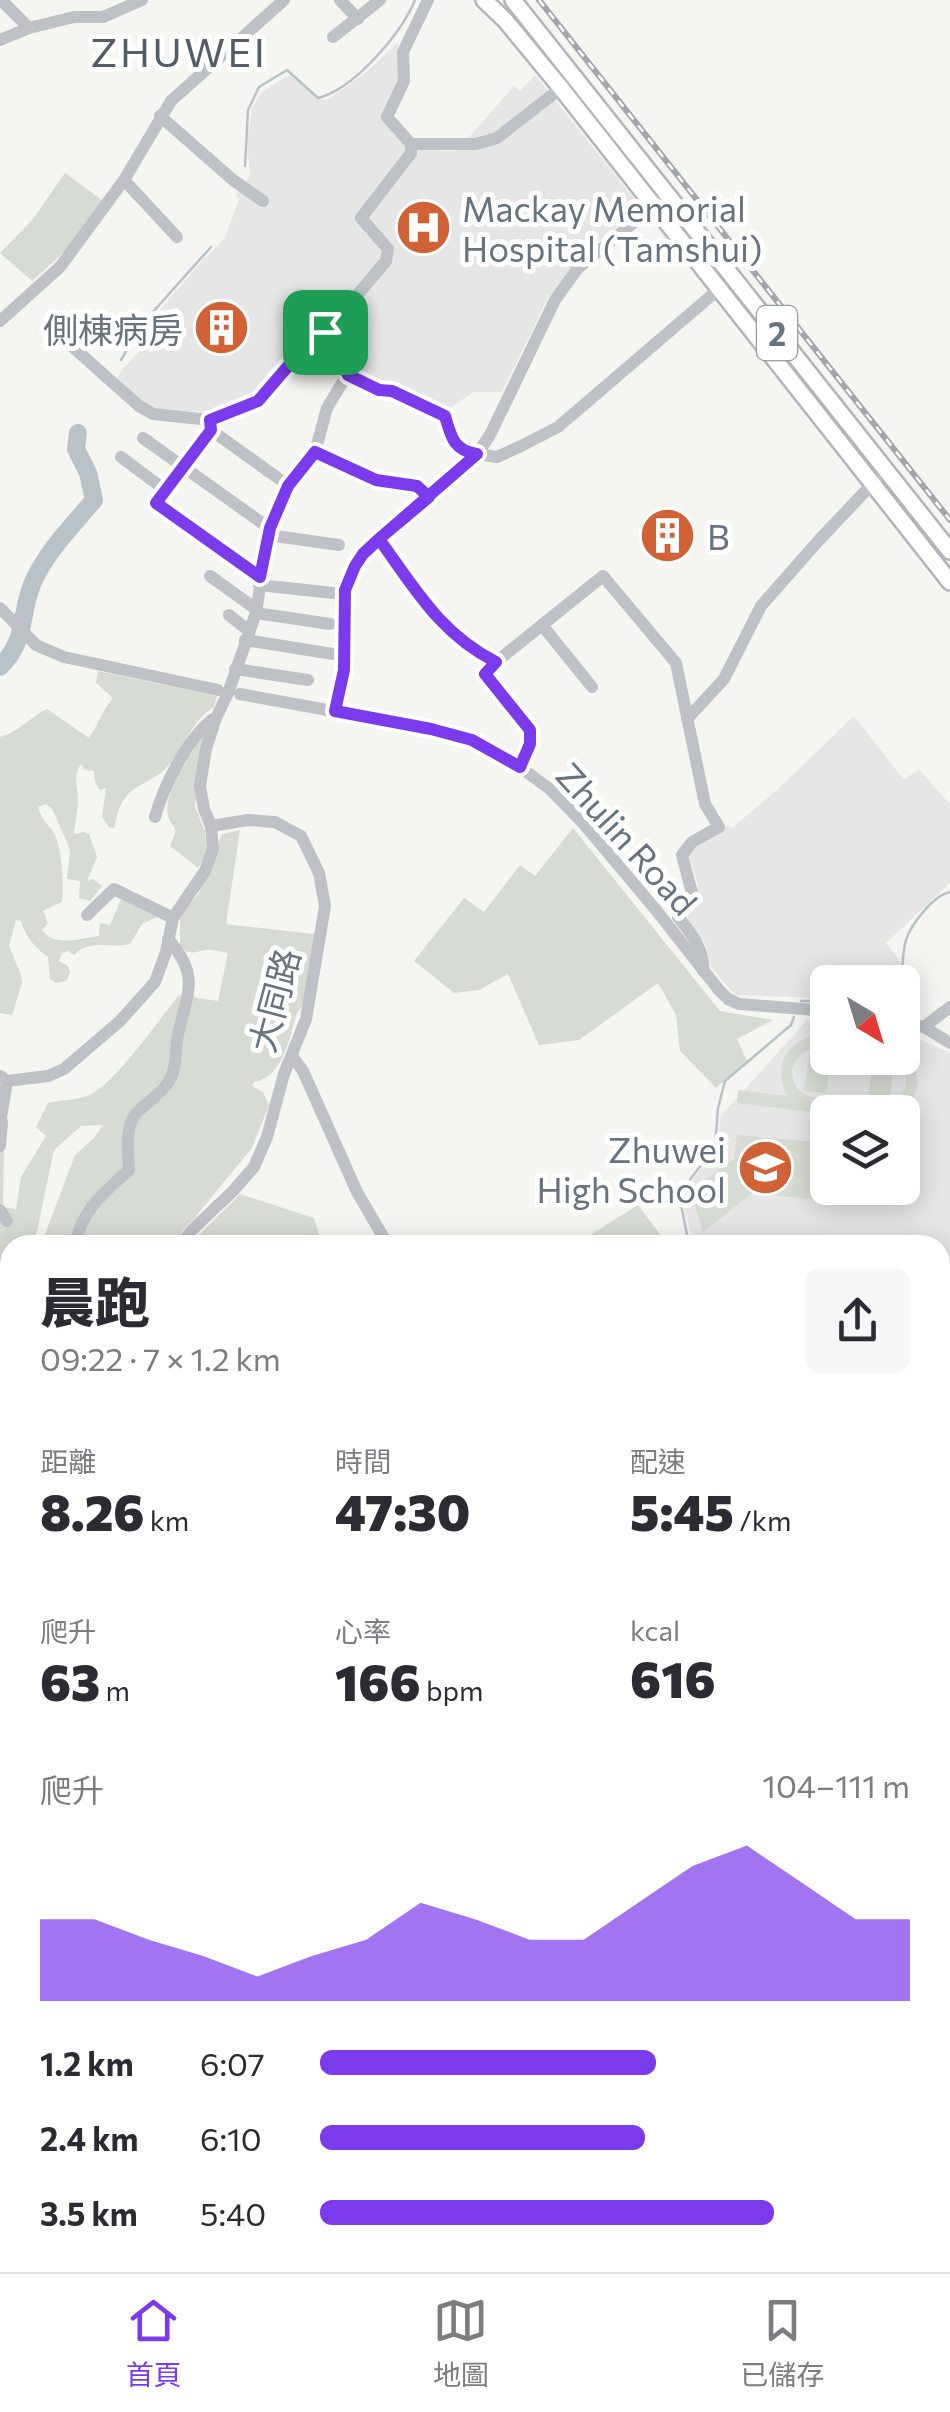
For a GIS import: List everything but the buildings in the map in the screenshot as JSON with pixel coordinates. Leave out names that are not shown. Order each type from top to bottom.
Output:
[{"type":"main road","name":"2","points":[[484,0],[506,20],[561,88],[950,582]]},
{"type":"main road","name":"2","points":[[513,0],[950,551]]},
{"type":"street","points":[[0,0],[29,28]]},
{"type":"street","points":[[0,40],[74,17],[104,17],[142,0]]},
{"type":"street","points":[[0,321],[60,267],[124,180],[160,116],[184,89],[284,0]]},
{"type":"street","points":[[340,0],[358,19]]},
{"type":"street","points":[[333,37],[380,0]]},
{"type":"street","points":[[333,594],[260,581],[156,503],[211,425],[258,401],[386,262],[388,248],[361,218],[410,153],[411,144],[387,117],[404,81],[403,52],[428,0]]},
{"type":"street","points":[[411,144],[476,144],[497,138],[561,88]]},
{"type":"street","points":[[160,116],[233,180],[264,201]]},
{"type":"street","points":[[124,180],[178,236]]},
{"type":"street","points":[[335,711],[344,670],[345,590],[363,554],[477,454],[490,436],[555,300],[578,268],[668,195]]},
{"type":"street","points":[[325,332],[348,375],[445,416],[452,441],[465,452],[496,457],[530,449],[719,289]]},
{"type":"street","points":[[66,341],[139,406],[153,414],[211,425],[288,486]]},
{"type":"street","points":[[0,1146],[3,1078],[48,1076],[64,1070],[120,1021],[155,982],[173,918],[204,872],[213,849],[200,786],[206,749],[256,611],[269,531],[288,486],[315,452],[326,408],[348,375]]},
{"type":"street","points":[[143,438],[269,531],[340,545]]},
{"type":"street","points":[[315,452],[376,480],[417,486],[429,497]]},
{"type":"street","points":[[121,457],[166,490]]},
{"type":"street","points":[[687,718],[724,678],[761,606],[886,472]]},
{"type":"street","points":[[379,539],[438,619],[460,641],[496,662]]},
{"type":"street","points":[[210,576],[256,611],[330,624]]},
{"type":"street","points":[[520,767],[530,744],[530,730],[485,674],[603,576],[676,663],[705,804],[719,827],[692,842],[682,854],[692,893],[678,916],[700,948],[703,971]]},
{"type":"street","points":[[0,608],[36,645],[66,658],[215,688]]},
{"type":"street","points":[[228,615],[247,636],[333,654]]},
{"type":"street","points":[[542,625],[592,687]]},
{"type":"street","points":[[236,669],[308,680]]},
{"type":"street","name":"Zhulin Road","points":[[243,694],[472,740],[552,790],[728,999],[740,1004],[810,1010]]},
{"type":"street","points":[[155,817],[181,759],[216,718]]},
{"type":"street","name":"大同路","points":[[189,1235],[254,1167],[267,1137],[284,1074],[306,1019],[325,906],[319,874],[301,836],[275,822],[248,820],[210,826]]},
{"type":"street","points":[[87,914],[114,889],[173,918]]},
{"type":"street","points":[[76,1235],[78,1225],[94,1202],[129,1170],[128,1142],[134,1116],[152,1102],[174,1069],[189,991],[188,967],[168,939]]},
{"type":"street","points":[[924,1027],[950,1007]]},
{"type":"street","points":[[920,1026],[950,1043]]},
{"type":"street","points":[[292,1056],[303,1070],[357,1192],[382,1235]]},
{"type":"shaded area","name":"Mackay Memorial Hospital (Tamshui)","points":[[398,43],[398,86],[384,112],[418,150],[457,151],[514,86],[520,91],[535,75],[635,200],[631,215],[586,252],[547,300],[502,392],[473,392],[449,409],[431,406],[350,371],[322,329],[302,342],[254,399],[218,412],[151,410],[115,381],[158,331],[149,323],[225,238],[239,199],[236,195],[250,175],[247,144],[252,107],[262,92],[289,75],[319,99],[329,99]]},
{"type":"shaded area","points":[[65,173],[102,200],[74,243],[32,281],[0,253],[33,219]]},
{"type":"shaded area","points":[[98,671],[217,696],[214,707],[199,720],[171,762],[125,798],[114,828],[102,817],[106,788],[100,790],[94,771],[85,770],[81,764],[76,777],[74,834],[89,834],[97,857],[87,881],[93,879],[102,886],[90,901],[79,898],[80,881],[67,879],[70,852],[52,809],[46,804],[38,807],[55,835],[63,877],[62,902],[43,911],[48,923],[42,930],[60,940],[99,936],[100,923],[110,925],[121,899],[157,917],[142,924],[130,944],[94,945],[74,955],[62,953],[59,961],[68,966],[70,973],[66,981],[56,983],[50,979],[48,957],[31,941],[21,921],[16,920],[9,946],[22,983],[12,1015],[0,1013],[0,737],[47,709],[89,738],[113,698],[96,683]]},
{"type":"shaded area","points":[[854,716],[904,780],[919,769],[950,805],[950,883],[886,943],[901,965],[810,965],[810,998],[735,995],[711,967],[705,943],[686,920],[685,912],[698,894],[688,852],[728,826],[732,828]]},
{"type":"shaded area","points":[[206,732],[195,806],[205,832],[207,853],[198,868],[170,846],[176,830],[167,806],[180,772]]},
{"type":"shaded area","points":[[573,828],[720,1011],[773,1020],[737,1039],[747,1061],[716,1088],[680,1051],[676,1015],[658,983],[579,1040],[539,1045],[508,974],[479,990],[454,993],[414,961],[464,898],[484,912],[520,865],[535,876]]},
{"type":"shaded area","points":[[240,830],[226,924],[314,934],[307,998],[296,1016],[287,1048],[271,1074],[252,1086],[263,1092],[269,1105],[252,1148],[181,1235],[45,1235],[75,1155],[103,1125],[81,1126],[54,1150],[36,1235],[0,1235],[0,1124],[4,1149],[3,1207],[16,1209],[21,1177],[46,1136],[36,1127],[48,1103],[97,1091],[122,1067],[179,995],[218,1001],[228,953],[180,948],[180,916],[199,893],[222,834]]},
{"type":"shaded area","name":"Zhuwei High School","points":[[807,1020],[810,1075],[920,1075],[920,1040],[950,1053],[950,1235],[691,1235],[680,1196],[717,1149],[721,1116]]},
{"type":"shaded area","points":[[810,1037],[810,1050],[798,1058],[792,1069],[796,1086],[810,1097],[810,1112],[737,1103],[738,1090],[787,1096],[781,1077],[784,1059]]},
{"type":"shaded area","points":[[810,1052],[810,1075],[829,1075],[826,1093],[804,1091]]},
{"type":"shaded area","points":[[871,1075],[892,1075],[890,1095],[869,1095]]},
{"type":"shaded area","points":[[905,1075],[917,1075],[914,1095],[902,1095]]},
{"type":"shaded area","points":[[737,1135],[810,1141],[810,1199],[752,1193],[703,1232],[694,1203],[705,1180],[734,1159]]},
{"type":"shaded area","points":[[240,1194],[314,1218],[319,1235],[199,1235]]},
{"type":"shaded area","points":[[638,1205],[660,1235],[590,1235]]},
{"type":"waterway","points":[[245,166],[248,110],[259,87],[287,70],[318,98],[332,93],[375,58],[415,0]]},
{"type":"waterway","points":[[121,360],[143,323],[211,247]]},
{"type":"waterway","points":[[0,667],[15,647],[39,571],[94,500],[88,473],[76,449],[78,433]]},
{"type":"waterway","points":[[903,965],[909,933],[918,919],[930,904],[950,892]]},
{"type":"waterway","points":[[801,1001],[810,1001]]},
{"type":"waterway","points":[[687,1235],[679,1194],[715,1147],[725,1081],[791,1025],[794,1017]]},
{"type":"railway","points":[[539,0],[950,520]]},
{"type":"place","name":"Mackay Memorial Hospital (Tamshui)","points":[[423,227]]},
{"type":"place","name":"側棟病房","points":[[222,328]]},
{"type":"place","name":"B","points":[[668,535]]},
{"type":"place","name":"Zhuwei High School","points":[[765,1168]]},
{"type":"district","name":"ZHUWEI","points":[[179,50]]},
{"type":"route","points":[[325,332],[302,350],[258,401],[210,420],[211,430],[156,503],[260,577],[270,528],[288,486],[315,452],[376,480],[417,486],[429,497],[379,539],[438,619],[460,641],[496,662],[485,674],[530,730],[530,744],[520,767],[472,740],[335,711],[344,670],[345,590],[355,566],[379,539],[429,497],[477,454],[465,452],[452,441],[445,416],[348,375],[325,332]]}]
